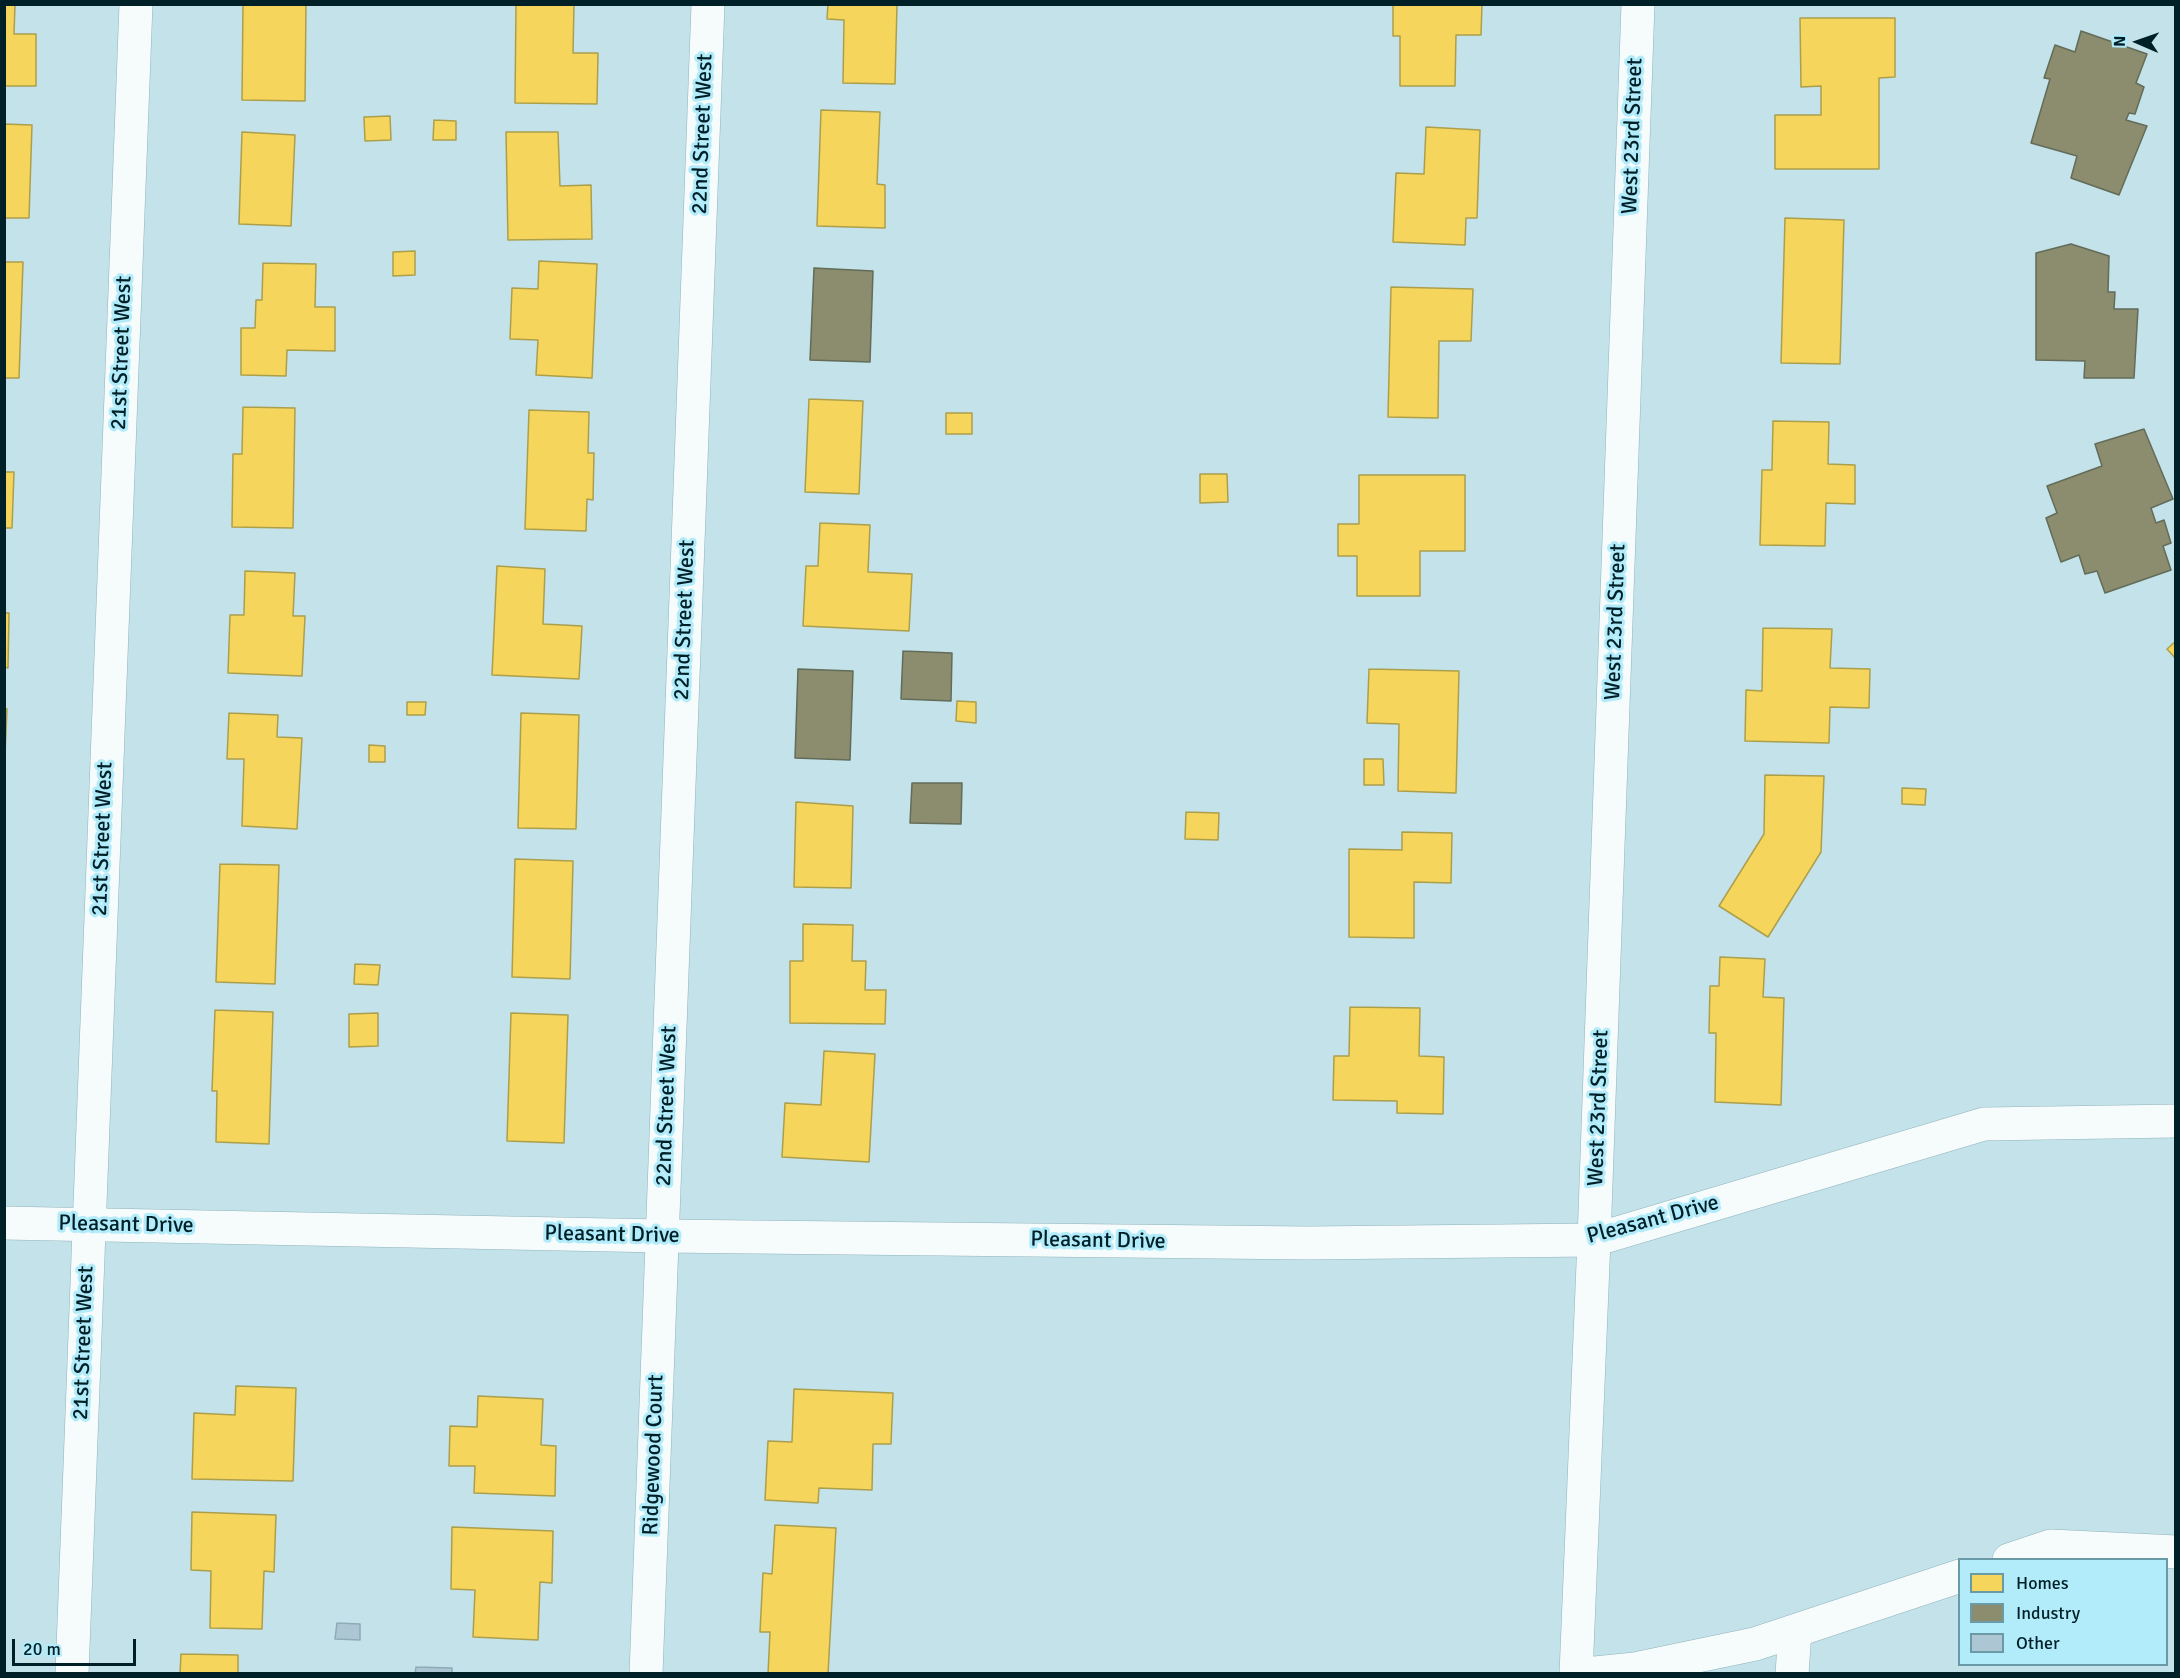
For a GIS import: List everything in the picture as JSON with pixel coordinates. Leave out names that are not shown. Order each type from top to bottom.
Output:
[{"type":"street","name":"21st Street West","points":[[72,1674],[136,4]]},
{"type":"street","name":"22nd Street West","points":[[662,1236],[708,4]]},
{"type":"street","name":"West 23rd Street","points":[[1576,1674],[1594,1240],[1638,4]]},
{"type":"street","name":"Pleasant Drive","points":[[4,1223],[662,1236],[1308,1243],[1594,1240],[1984,1124],[2175,1121]]},
{"type":"street","name":"Ridgewood Court","points":[[646,1674],[662,1236]]},
{"type":"street","points":[[2015,1558],[2051,1546],[2175,1552]]},
{"type":"street","points":[[1586,1674],[1635,1669],[1744,1646],[1958,1576]]},
{"type":"street","points":[[1792,1674],[1795,1631]]},
{"type":"building: Homes","points":[[4,4],[15,4],[14,34],[36,34],[36,86],[4,86]]},
{"type":"building: Homes","points":[[243,4],[306,4],[305,101],[242,100]]},
{"type":"building: Homes","points":[[516,4],[574,4],[573,53],[598,53],[597,104],[515,103]]},
{"type":"building: Homes","points":[[828,4],[897,4],[895,84],[843,83],[844,20],[827,19]]},
{"type":"building: Homes","points":[[1393,4],[1482,4],[1481,35],[1456,35],[1455,86],[1400,86],[1400,36],[1393,36]]},
{"type":"building: Homes","points":[[1800,18],[1895,18],[1895,77],[1879,78],[1879,169],[1775,169],[1775,115],[1821,115],[1821,86],[1801,87]]},
{"type":"building: Homes","points":[[821,110],[880,112],[877,184],[885,185],[885,228],[817,226]]},
{"type":"building: Homes","points":[[390,116],[391,140],[365,141],[364,117]]},
{"type":"building: Homes","points":[[434,120],[456,121],[456,140],[433,140]]},
{"type":"building: Homes","points":[[4,124],[32,125],[29,218],[4,218]]},
{"type":"building: Homes","points":[[1426,127],[1480,130],[1477,218],[1466,218],[1465,245],[1393,242],[1396,173],[1424,174]]},
{"type":"building: Homes","points":[[242,132],[295,135],[291,226],[239,224]]},
{"type":"building: Homes","points":[[506,132],[558,132],[560,186],[591,185],[592,239],[508,240]]},
{"type":"building: Homes","points":[[1785,218],[1844,220],[1840,364],[1781,363]]},
{"type":"building: Homes","points":[[415,251],[415,275],[393,276],[393,252]]},
{"type":"building: Homes","points":[[539,261],[597,264],[592,378],[536,375],[538,340],[510,339],[512,288],[538,289]]},
{"type":"building: Homes","points":[[4,262],[23,262],[19,378],[4,378]]},
{"type":"building: Homes","points":[[263,263],[316,264],[315,307],[335,307],[335,351],[287,350],[286,376],[241,375],[241,328],[255,328],[256,300],[262,300]]},
{"type":"building: Homes","points":[[1391,287],[1473,289],[1471,341],[1439,341],[1438,418],[1388,417]]},
{"type":"building: Homes","points":[[809,399],[863,401],[859,494],[805,492]]},
{"type":"building: Homes","points":[[243,407],[295,408],[293,528],[232,527],[233,454],[242,454]]},
{"type":"building: Homes","points":[[529,410],[589,412],[588,453],[594,453],[593,500],[587,499],[586,531],[525,529]]},
{"type":"building: Homes","points":[[946,413],[972,413],[972,434],[946,434]]},
{"type":"building: Homes","points":[[1773,421],[1829,422],[1828,464],[1855,465],[1855,504],[1826,503],[1825,546],[1760,545],[1762,470],[1772,470]]},
{"type":"building: Homes","points":[[4,472],[14,472],[12,528],[4,528]]},
{"type":"building: Homes","points":[[1200,474],[1227,474],[1228,502],[1200,503]]},
{"type":"building: Homes","points":[[1359,475],[1465,475],[1465,551],[1420,551],[1420,596],[1357,596],[1357,556],[1338,556],[1338,524],[1359,524]]},
{"type":"building: Homes","points":[[820,523],[870,525],[868,572],[912,574],[909,631],[803,626],[806,566],[818,566]]},
{"type":"building: Homes","points":[[497,566],[545,569],[543,624],[582,626],[579,679],[492,675]]},
{"type":"building: Homes","points":[[245,571],[295,573],[293,616],[305,616],[302,676],[228,673],[230,615],[244,615]]},
{"type":"building: Homes","points":[[4,613],[9,613],[8,668],[4,667]]},
{"type":"building: Homes","points":[[1763,628],[1832,629],[1830,668],[1870,669],[1869,708],[1830,707],[1829,743],[1745,741],[1746,690],[1762,691]]},
{"type":"building: Homes","points":[[2176,641],[2176,659],[2167,649]]},
{"type":"building: Homes","points":[[1369,669],[1459,671],[1456,793],[1398,791],[1399,724],[1367,723]]},
{"type":"building: Homes","points":[[957,701],[976,702],[976,723],[956,721]]},
{"type":"building: Homes","points":[[407,702],[426,702],[425,715],[407,715]]},
{"type":"building: Homes","points":[[4,708],[7,709],[4,778]]},
{"type":"building: Homes","points":[[229,713],[278,715],[277,737],[302,738],[297,829],[242,826],[244,759],[227,759]]},
{"type":"building: Homes","points":[[521,713],[579,715],[576,829],[518,828]]},
{"type":"building: Homes","points":[[369,745],[385,746],[385,762],[369,762]]},
{"type":"building: Homes","points":[[1364,759],[1383,759],[1384,785],[1364,785]]},
{"type":"building: Homes","points":[[1765,775],[1824,776],[1821,852],[1768,937],[1719,906],[1764,834]]},
{"type":"building: Homes","points":[[1902,788],[1926,789],[1925,805],[1902,804]]},
{"type":"building: Homes","points":[[796,802],[853,806],[851,888],[794,887]]},
{"type":"building: Homes","points":[[1186,812],[1219,813],[1218,840],[1185,839]]},
{"type":"building: Homes","points":[[1402,832],[1452,833],[1451,883],[1414,882],[1414,938],[1349,937],[1349,849],[1402,850]]},
{"type":"building: Homes","points":[[515,859],[573,861],[570,979],[512,977]]},
{"type":"building: Homes","points":[[220,864],[279,865],[275,984],[216,982]]},
{"type":"building: Homes","points":[[803,924],[853,925],[852,961],[866,961],[865,990],[886,990],[885,1024],[790,1023],[790,961],[803,961]]},
{"type":"building: Homes","points":[[1720,957],[1765,959],[1763,997],[1784,998],[1781,1105],[1715,1102],[1716,1033],[1709,1033],[1710,986],[1719,986]]},
{"type":"building: Homes","points":[[355,964],[380,965],[378,985],[354,984]]},
{"type":"building: Homes","points":[[1350,1007],[1420,1008],[1419,1056],[1444,1057],[1443,1114],[1397,1113],[1397,1101],[1333,1100],[1334,1056],[1349,1056]]},
{"type":"building: Homes","points":[[215,1010],[273,1012],[269,1144],[216,1142],[217,1091],[212,1091]]},
{"type":"building: Homes","points":[[378,1013],[378,1046],[349,1047],[349,1014]]},
{"type":"building: Homes","points":[[511,1013],[568,1015],[564,1143],[507,1141]]},
{"type":"building: Homes","points":[[824,1051],[875,1054],[869,1162],[782,1157],[785,1103],[821,1105]]},
{"type":"building: Homes","points":[[236,1386],[296,1388],[293,1481],[192,1479],[194,1413],[235,1415]]},
{"type":"building: Homes","points":[[794,1389],[893,1393],[891,1444],[873,1444],[872,1490],[819,1488],[818,1503],[765,1500],[768,1441],[792,1442]]},
{"type":"building: Homes","points":[[478,1396],[543,1399],[541,1445],[556,1446],[555,1496],[474,1493],[475,1466],[449,1466],[450,1426],[477,1427]]},
{"type":"building: Homes","points":[[192,1512],[276,1515],[274,1572],[264,1571],[262,1629],[210,1628],[211,1571],[191,1570]]},
{"type":"building: Homes","points":[[775,1525],[836,1528],[828,1674],[768,1674],[770,1632],[760,1632],[763,1573],[772,1574]]},
{"type":"building: Homes","points":[[452,1527],[553,1531],[552,1583],[540,1582],[538,1640],[473,1637],[475,1590],[451,1589]]},
{"type":"building: Homes","points":[[181,1654],[238,1655],[238,1674],[180,1674]]},
{"type":"building: Industry","points":[[2081,31],[2147,54],[2136,83],[2144,87],[2135,114],[2129,113],[2126,120],[2147,126],[2119,195],[2071,178],[2077,156],[2031,143],[2050,79],[2044,78],[2055,45],[2075,52]]},
{"type":"building: Industry","points":[[2071,244],[2109,256],[2108,292],[2115,292],[2114,309],[2138,309],[2134,378],[2084,378],[2085,361],[2036,360],[2036,253]]},
{"type":"building: Industry","points":[[814,268],[873,271],[870,362],[810,360]]},
{"type":"building: Industry","points":[[2144,429],[2173,499],[2151,508],[2156,523],[2164,520],[2171,543],[2163,546],[2171,570],[2105,593],[2097,571],[2085,574],[2079,555],[2061,562],[2046,518],[2057,513],[2047,486],[2102,466],[2095,444]]},
{"type":"building: Industry","points":[[903,651],[952,653],[951,701],[901,699]]},
{"type":"building: Industry","points":[[798,669],[853,671],[850,760],[795,758]]},
{"type":"building: Industry","points":[[912,783],[962,783],[961,824],[910,823]]},
{"type":"building: Other","points":[[337,1623],[360,1624],[360,1640],[335,1639]]},
{"type":"building: Other","points":[[416,1667],[452,1668],[452,1674],[415,1674]]}]
